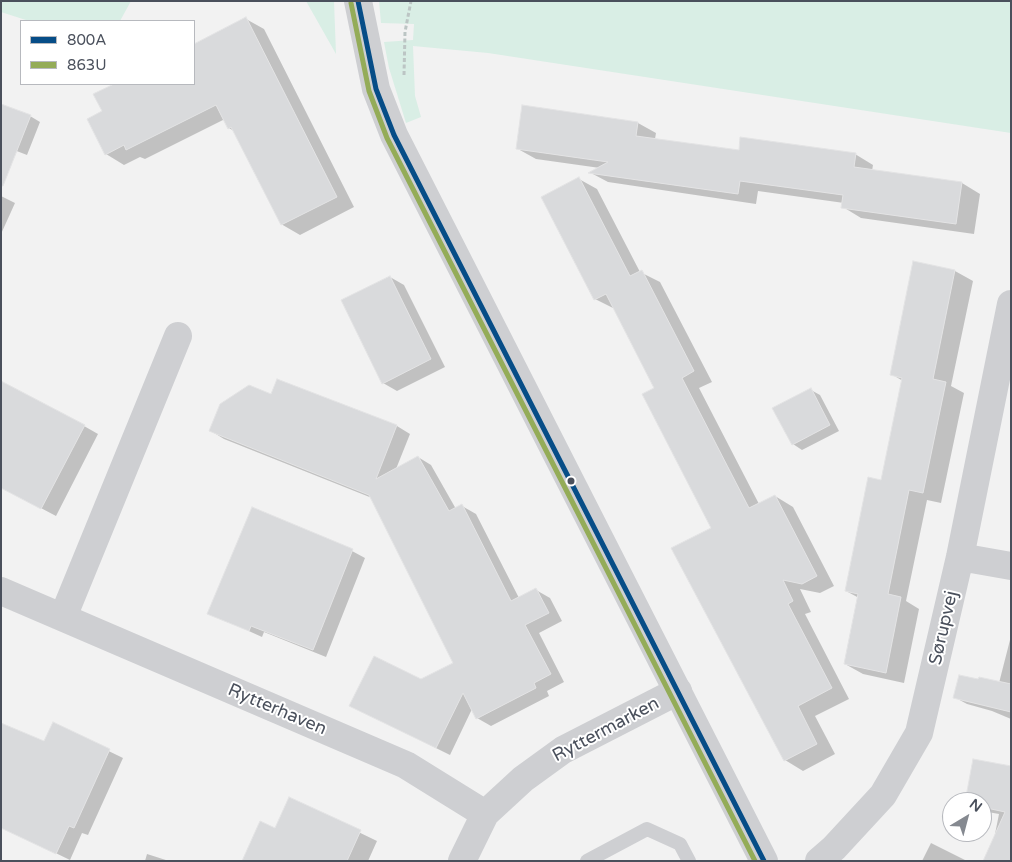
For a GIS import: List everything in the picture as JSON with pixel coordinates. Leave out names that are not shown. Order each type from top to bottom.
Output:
[{"type":"street","points":[[358,1],[373,80],[394,135],[764,861]]},
{"type":"street","name":"Sørupvej","points":[[819,861],[834,848],[883,795],[919,733],[960,557],[1011,304]]},
{"type":"street","points":[[63,617],[178,336]]},
{"type":"street","points":[[960,557],[1011,566]]},
{"type":"street","name":"Rytterhaven","points":[[1,591],[406,765],[485,814]]},
{"type":"street","name":"Ryttermarken","points":[[462,861],[485,814],[523,779],[562,750],[678,692]]},
{"type":"lane","points":[[587,861],[647,829],[680,844],[689,861]]},
{"type":"path","points":[[405,82],[405,32],[411,1]]},
{"type":"green space","points":[[1,1],[131,1],[121,20],[26,20],[1,12]]},
{"type":"green space","points":[[306,1],[334,1],[336,54]]},
{"type":"green space","points":[[379,1],[1011,1],[1011,133],[488,53],[413,46],[415,96],[421,117],[406,123],[389,68],[384,42],[413,40],[414,24],[381,23]]},
{"type":"building","points":[[246,17],[337,197],[281,225],[231,127],[228,129],[216,105],[126,150],[124,145],[105,155],[87,119],[102,111],[93,94],[112,85],[195,85],[195,43]]},
{"type":"building","points":[[1,104],[31,115],[3,186],[1,186]]},
{"type":"building","points":[[522,105],[638,122],[636,136],[739,150],[740,137],[856,153],[854,167],[962,182],[956,224],[841,208],[843,195],[740,181],[738,194],[588,173],[608,162],[516,149]]},
{"type":"building","points":[[579,177],[630,276],[642,270],[694,371],[682,378],[749,508],[775,495],[817,576],[802,584],[783,580],[793,601],[788,604],[832,688],[798,706],[817,744],[784,761],[671,548],[711,528],[642,394],[654,388],[606,294],[594,300],[541,197]]},
{"type":"building","points":[[913,261],[955,270],[933,379],[946,382],[923,493],[909,490],[888,594],[901,597],[886,673],[844,664],[858,594],[845,591],[868,477],[881,480],[902,378],[890,375]]},
{"type":"building","points":[[390,276],[431,359],[382,384],[341,300]]},
{"type":"building","points":[[277,379],[397,425],[376,479],[418,456],[449,511],[462,504],[511,601],[536,588],[549,613],[525,625],[551,674],[534,683],[536,688],[476,719],[463,693],[436,748],[349,706],[374,656],[421,679],[453,663],[369,495],[209,431],[220,404],[249,385],[271,394]]},
{"type":"building","points":[[1,381],[85,425],[41,509],[1,488]]},
{"type":"building","points":[[811,388],[830,425],[792,445],[772,408]]},
{"type":"building","points":[[252,507],[353,549],[313,650],[251,626],[249,631],[207,614]]},
{"type":"building","points":[[959,675],[1011,684],[1011,712],[953,698]]},
{"type":"building","points":[[53,722],[110,749],[74,828],[69,826],[56,854],[1,828],[1,723],[44,741]]},
{"type":"building","points":[[973,759],[1011,766],[1011,861],[983,861],[1005,812],[992,809],[992,792],[967,792]]},
{"type":"building","points":[[289,797],[361,830],[347,861],[242,861],[260,821],[275,828]]},
{"type":"transit line","name":"800A","points":[[358,1],[376,89],[394,135],[764,861]]},
{"type":"transit line","name":"863U","points":[[351,3],[369,91],[387,138],[755,861]]}]
